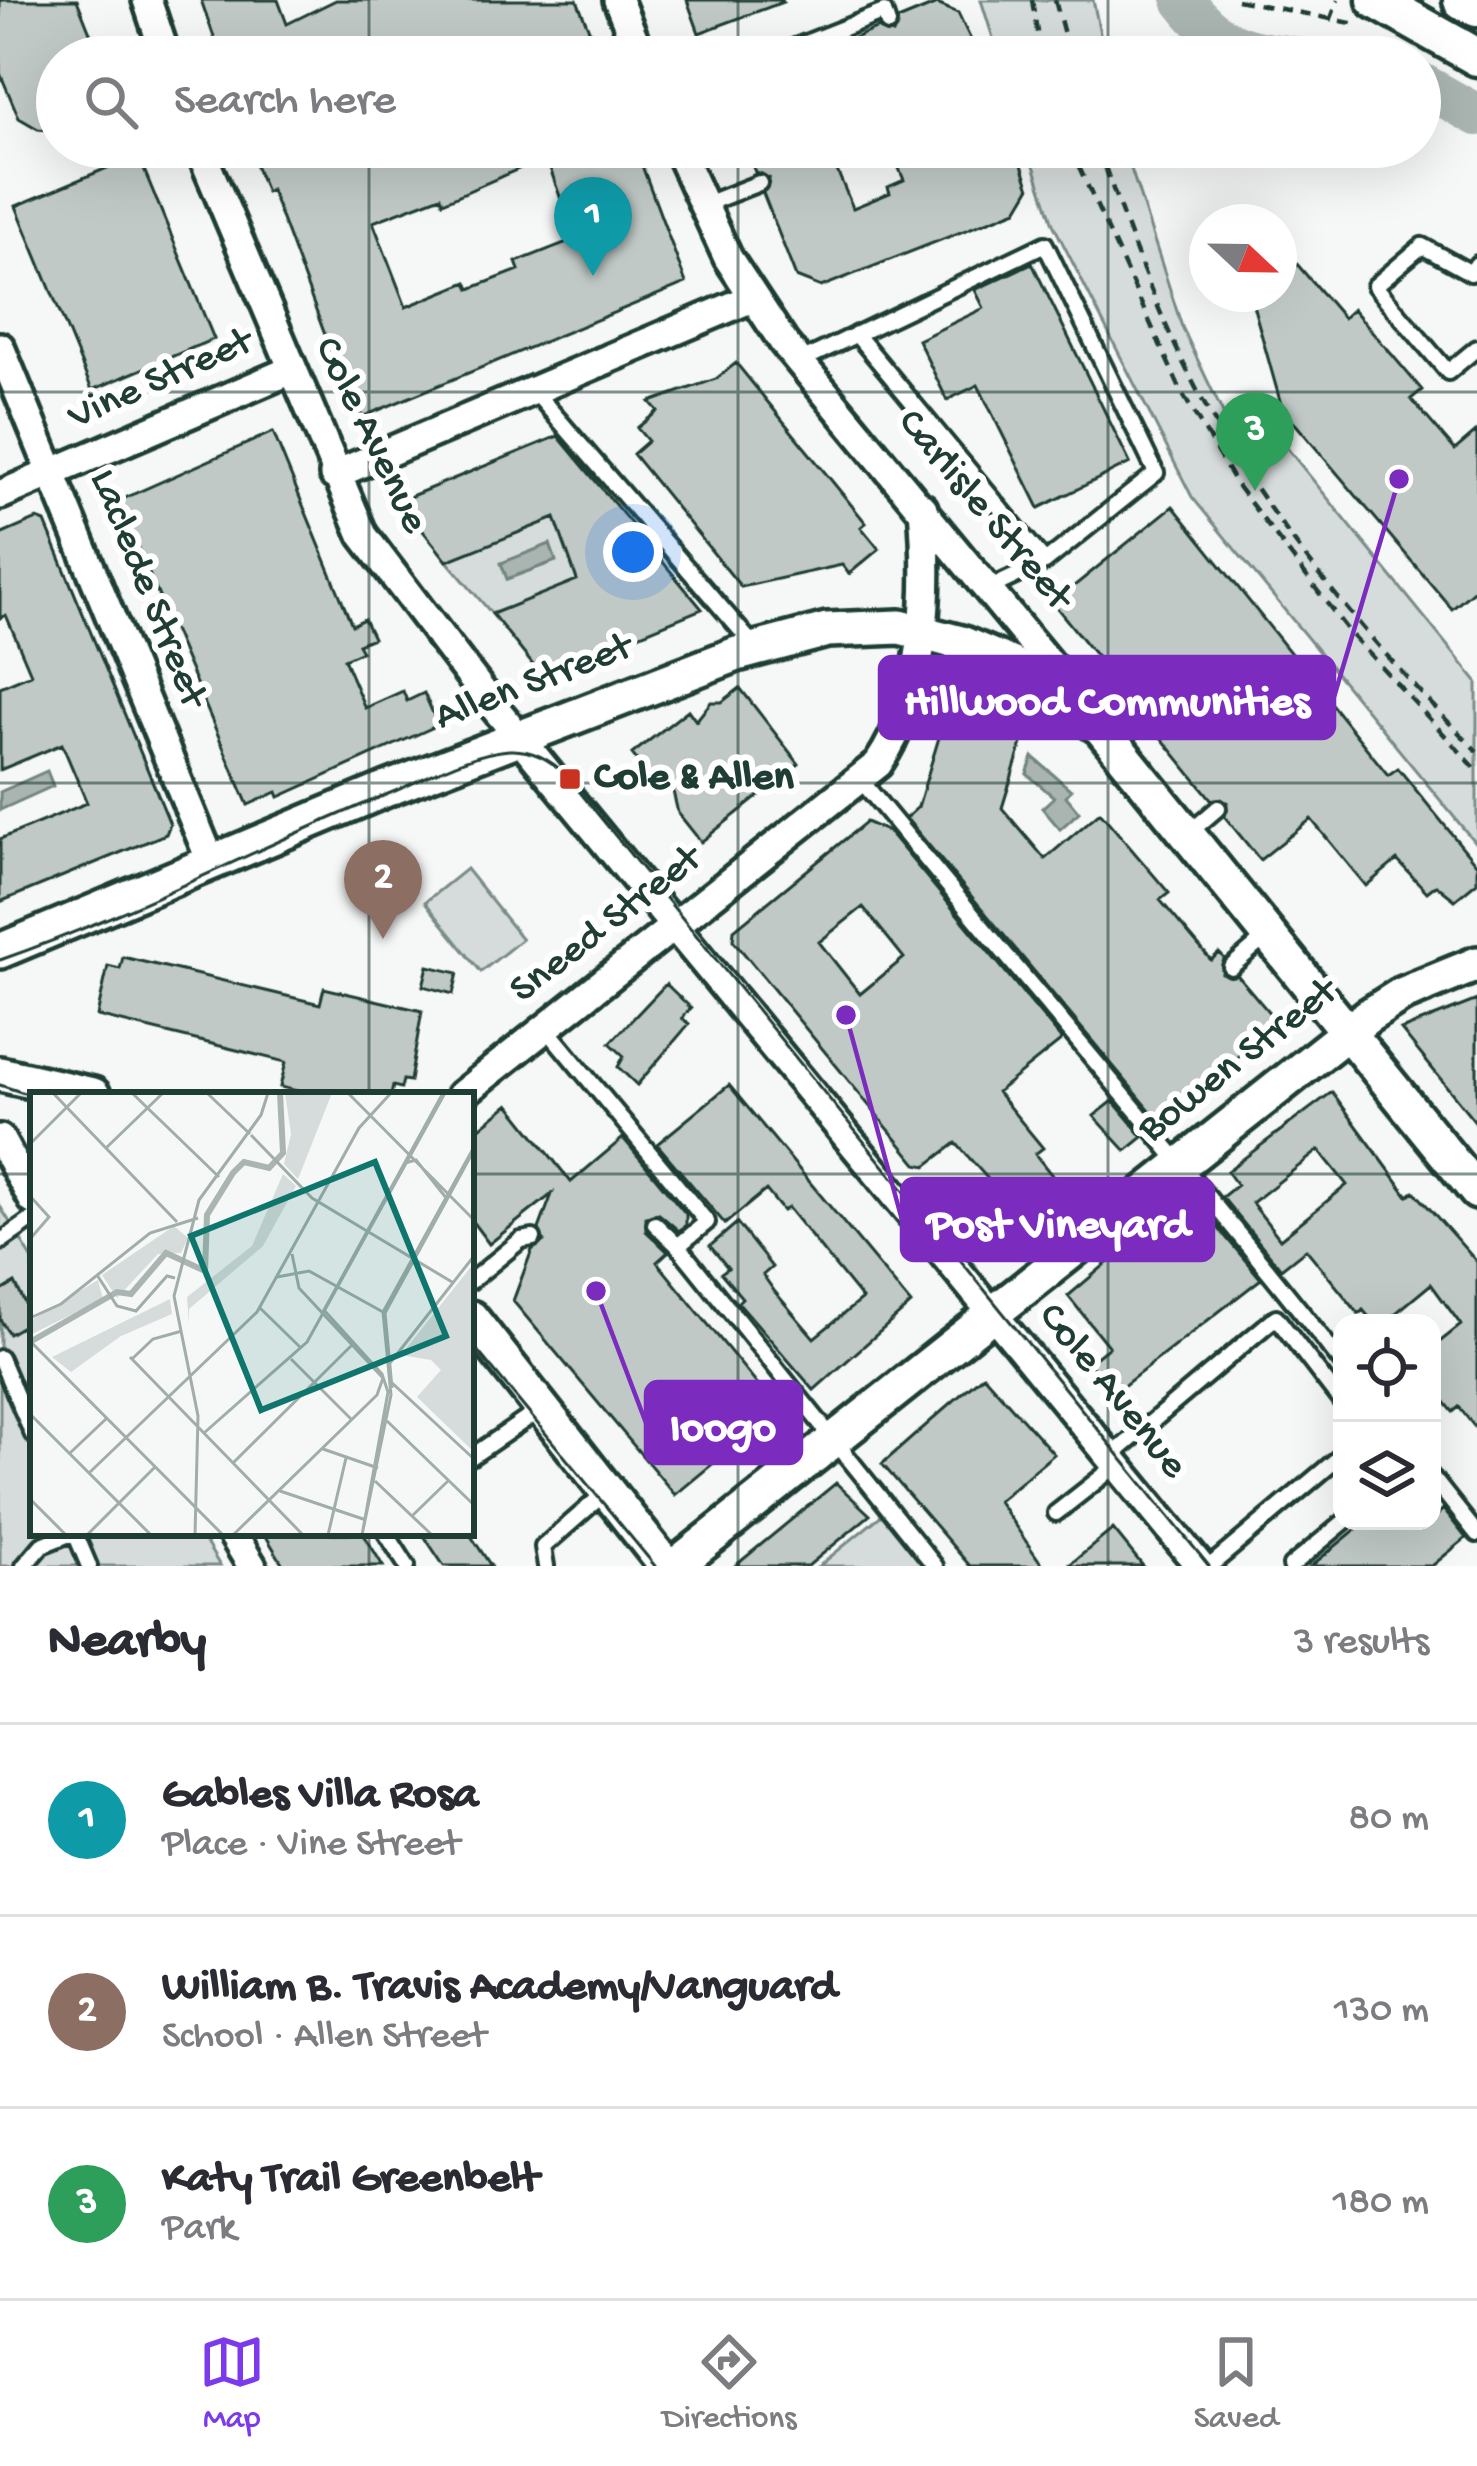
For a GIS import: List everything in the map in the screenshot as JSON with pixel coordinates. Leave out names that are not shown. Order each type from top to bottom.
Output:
[{"type":"main road","points":[[1462,0],[1477,8]]},
{"type":"main road","points":[[1371,12],[1428,36]]},
{"type":"main road","points":[[1441,42],[1477,57]]},
{"type":"street","points":[[147,0],[159,36]]},
{"type":"street","points":[[618,0],[633,36]]},
{"type":"street","name":"Cole Avenue","points":[[207,168],[289,371],[363,536],[674,927],[1200,1566]]},
{"type":"street","name":"Carlisle Street","points":[[686,168],[752,298],[799,362],[990,588],[1477,1192]]},
{"type":"street","points":[[334,476],[752,298]]},
{"type":"street","name":"Laclede Street","points":[[0,347],[212,864]]},
{"type":"street","name":"Vine Street","points":[[0,495],[289,371]]},
{"type":"street","name":"Sneed Street","points":[[465,1092],[878,764],[902,726],[912,696],[927,554],[923,508]]},
{"type":"street","name":"Allen Street","points":[[0,951],[521,737],[756,648],[827,631],[884,627],[920,632],[1010,664],[1102,728]]},
{"type":"street","name":"Bowen Street","points":[[670,1566],[1345,1034],[1401,995],[1477,964]]},
{"type":"street","points":[[0,1074],[80,1092]]},
{"type":"street","points":[[0,1138],[30,1194]]},
{"type":"street","points":[[474,1322],[670,1566]]},
{"type":"street","points":[[234,1536],[252,1566]]},
{"type":"lane","points":[[826,36],[884,12],[888,24]]},
{"type":"lane","points":[[702,205],[759,182]]},
{"type":"lane","points":[[799,362],[1045,244],[1156,472],[1045,562],[990,588]]},
{"type":"lane","points":[[1475,272],[1422,246],[1375,286],[1448,372],[1477,348]]},
{"type":"lane","points":[[856,334],[1045,562]]},
{"type":"lane","points":[[533,391],[756,648]]},
{"type":"lane","points":[[1102,728],[1131,700]]},
{"type":"lane","points":[[860,779],[1016,972],[1184,1162],[1333,1352]]},
{"type":"lane","points":[[1186,835],[1218,808]]},
{"type":"lane","points":[[1231,967],[1267,936]]},
{"type":"lane","points":[[546,1028],[707,1222],[678,1246]]},
{"type":"lane","points":[[0,1242],[30,1221]]},
{"type":"lane","points":[[655,1224],[678,1246],[935,1566]]},
{"type":"lane","points":[[474,1279],[521,1240],[533,1238]]},
{"type":"lane","points":[[1056,1513],[1276,1317],[1333,1391]]},
{"type":"lane","points":[[0,1358],[30,1428]]},
{"type":"lane","points":[[474,1455],[542,1408]]},
{"type":"lane","points":[[1210,1566],[1333,1462]]},
{"type":"lane","points":[[1441,1488],[1477,1534]]},
{"type":"lane","points":[[546,1566],[543,1546],[607,1492]]},
{"type":"lane","points":[[1291,1566],[1334,1530]]},
{"type":"lane","points":[[24,1566],[42,1545],[66,1536]]},
{"type":"lane","points":[[75,1536],[89,1566]]},
{"type":"lane","points":[[388,1536],[407,1566]]},
{"type":"path","points":[[1032,0],[1038,36]]},
{"type":"path","points":[[1055,0],[1064,36]]},
{"type":"path","points":[[1237,0],[1330,20],[1371,12]]},
{"type":"path","points":[[1330,20],[1339,0]]},
{"type":"path","points":[[1080,168],[1182,393],[1236,484],[1349,632],[1477,770]]},
{"type":"path","points":[[1106,168],[1159,308],[1198,392],[1232,448],[1317,566],[1432,706],[1477,751]]},
{"type":"shaded area","points":[[981,0],[1093,0],[1101,36],[992,36]]},
{"type":"shaded area","points":[[1035,168],[1131,168],[1182,327],[1229,426],[1256,410],[1477,682],[1477,845],[1192,497],[1053,224]]},
{"type":"shaded area","points":[[557,517],[582,579],[492,614],[447,561]]},
{"type":"shaded area","points":[[550,544],[556,561],[507,579],[501,563]]},
{"type":"shaded area","points":[[1033,757],[1071,790],[1066,796],[1079,812],[1060,829],[1042,808],[1054,797],[1027,774]]},
{"type":"shaded area","points":[[47,771],[53,786],[0,810],[0,792]]},
{"type":"shaded area","points":[[466,869],[522,939],[481,972],[425,902]]},
{"type":"shaded area","points":[[0,1206],[30,1255],[30,1536],[202,1536],[220,1566],[0,1566]]},
{"type":"shaded area","points":[[884,1513],[926,1566],[819,1566]]},
{"type":"building","points":[[0,0],[77,0],[91,36],[36,36],[36,128],[19,118],[0,73]]},
{"type":"building","points":[[201,0],[278,0],[287,24],[336,0],[577,0],[592,36],[214,36]]},
{"type":"building","points":[[687,0],[782,0],[783,2],[699,33]]},
{"type":"building","points":[[937,4],[958,13],[969,36],[859,36],[878,28],[893,34],[898,20]]},
{"type":"building","points":[[107,168],[143,168],[214,339],[92,390],[16,206]]},
{"type":"building","points":[[256,168],[521,168],[443,202],[441,196],[373,222],[406,307],[467,282],[470,289],[519,270],[516,262],[575,239],[550,168],[643,168],[686,283],[362,417],[359,408],[353,410],[271,190],[266,192]]},
{"type":"building","points":[[753,168],[836,168],[853,208],[890,193],[888,187],[904,180],[899,168],[1023,168],[1030,188],[1017,210],[821,287],[796,277],[763,193],[769,178]]},
{"type":"building","points":[[1032,263],[1130,463],[1039,508],[978,385],[947,400],[918,340],[984,308],[975,290]]},
{"type":"building","points":[[1297,264],[1343,318],[1353,309],[1422,390],[1411,399],[1455,450],[1477,431],[1477,588],[1452,609],[1282,408],[1255,312],[1297,312]]},
{"type":"building","points":[[736,363],[866,523],[861,527],[879,549],[849,574],[842,565],[741,587],[633,454],[648,441],[637,428],[658,411],[650,402],[716,379]]},
{"type":"building","points":[[273,432],[352,625],[364,619],[373,638],[358,644],[362,651],[344,659],[365,708],[403,691],[407,701],[424,693],[438,725],[279,797],[277,792],[248,805],[118,501]]},
{"type":"building","points":[[558,436],[702,609],[541,675],[492,614],[577,580],[555,518],[447,561],[399,501]]},
{"type":"building","points":[[1173,506],[1388,775],[1398,768],[1477,865],[1477,882],[1455,900],[1436,885],[1427,892],[1397,860],[1366,886],[1311,819],[1260,860],[1225,817],[1227,802],[1211,799],[1138,709],[1140,693],[1124,691],[1053,603]]},
{"type":"building","points":[[37,519],[45,522],[170,824],[166,834],[0,902],[0,839],[87,803],[62,744],[0,770],[0,687],[31,674],[6,615],[0,618],[0,535]]},
{"type":"building","points":[[740,688],[799,764],[701,842],[678,813],[669,774],[656,785],[632,754],[688,710],[696,721],[711,702],[722,702]]},
{"type":"building","points":[[950,701],[1028,724],[1002,808],[1045,859],[1100,812],[1169,893],[1160,900],[1211,960],[1219,953],[1224,958],[1222,973],[1238,976],[1278,1023],[1160,1122],[906,818],[918,807]]},
{"type":"building","points":[[866,822],[889,832],[1062,1040],[997,1092],[1043,1148],[1035,1154],[1074,1203],[1029,1239],[1003,1213],[1010,1204],[956,1143],[926,1166],[917,1164],[733,940],[734,930]],"holes":[[[863,907],[904,958],[860,994],[819,942]]]},
{"type":"building","points":[[123,957],[320,1004],[324,988],[422,1011],[410,1081],[403,1080],[401,1088],[393,1086],[392,1092],[302,1092],[280,1087],[286,1062],[97,1016],[108,966],[120,969]]},
{"type":"building","points":[[428,966],[458,973],[453,994],[423,986]]},
{"type":"building","points":[[666,984],[691,1008],[682,1018],[689,1024],[637,1085],[618,1067],[624,1056],[610,1043]]},
{"type":"building","points":[[1477,1000],[1477,1124],[1401,1030]]},
{"type":"building","points":[[729,1085],[911,1304],[814,1390],[738,1302],[742,1298],[721,1273],[728,1268],[710,1246],[737,1223],[772,1267],[763,1275],[814,1338],[862,1299],[788,1208],[783,1211],[766,1190],[725,1224],[657,1144]]},
{"type":"building","points":[[1332,1092],[1408,1196],[1414,1191],[1477,1262],[1477,1430],[1459,1407],[1453,1412],[1441,1397],[1441,1341],[1461,1325],[1431,1284],[1395,1314],[1363,1310],[1359,1314],[1306,1249],[1281,1269],[1222,1197],[1237,1185],[1227,1171]],"holes":[[[1319,1150],[1347,1185],[1280,1239],[1252,1203]]]},
{"type":"building","points":[[1113,1101],[1143,1137],[1126,1151],[1094,1116]]},
{"type":"building","points":[[509,1104],[571,1182],[623,1138],[686,1214],[686,1225],[679,1231],[659,1214],[646,1217],[646,1231],[668,1252],[657,1262],[778,1410],[675,1495],[513,1301],[532,1250],[544,1241],[539,1229],[552,1194],[489,1244],[474,1224],[474,1133]]},
{"type":"building","points":[[1183,1199],[1197,1216],[1204,1211],[1261,1279],[1113,1394],[1089,1363],[1109,1347],[1068,1296]]},
{"type":"building","points":[[15,1283],[30,1314],[30,1322],[9,1334],[0,1319],[0,1292]]},
{"type":"building","points":[[983,1375],[1054,1454],[998,1501],[1043,1566],[970,1566],[882,1464]]},
{"type":"building","points":[[836,1483],[870,1515],[808,1566],[735,1566]]},
{"type":"building","points":[[1441,1511],[1466,1538],[1432,1566],[1311,1566],[1355,1530],[1441,1530]]},
{"type":"building","points":[[1113,1529],[1143,1566],[1068,1566]]},
{"type":"building","points":[[266,1536],[365,1536],[383,1566],[284,1566]]},
{"type":"building","points":[[424,1536],[471,1536],[491,1566],[444,1566]]},
{"type":"waterway","points":[[1183,0],[1219,36]]},
{"type":"waterway","points":[[1441,95],[1477,115]]},
{"type":"tram line","points":[[0,960],[99,922],[462,761],[509,750],[540,756],[566,775],[1209,1566]]},
{"type":"tram line","points":[[0,1085],[30,1095]]},
{"type":"tram line","points":[[474,1347],[655,1566]]},
{"type":"place","name":"Gables Villa Rosa","points":[[593,276]]},
{"type":"place","name":"Hillwood Communities","points":[[1399,479]]},
{"type":"place","name":"Katy Trail Greenbelt","points":[[1255,491]]},
{"type":"place","name":"Cole & Allen","points":[[570,779]]},
{"type":"place","name":"William B. Travis Academy/Vanguard","points":[[383,939]]},
{"type":"place","name":"Post Vineyard","points":[[846,1015]]},
{"type":"place","name":"Ioogo","points":[[596,1291]]}]
